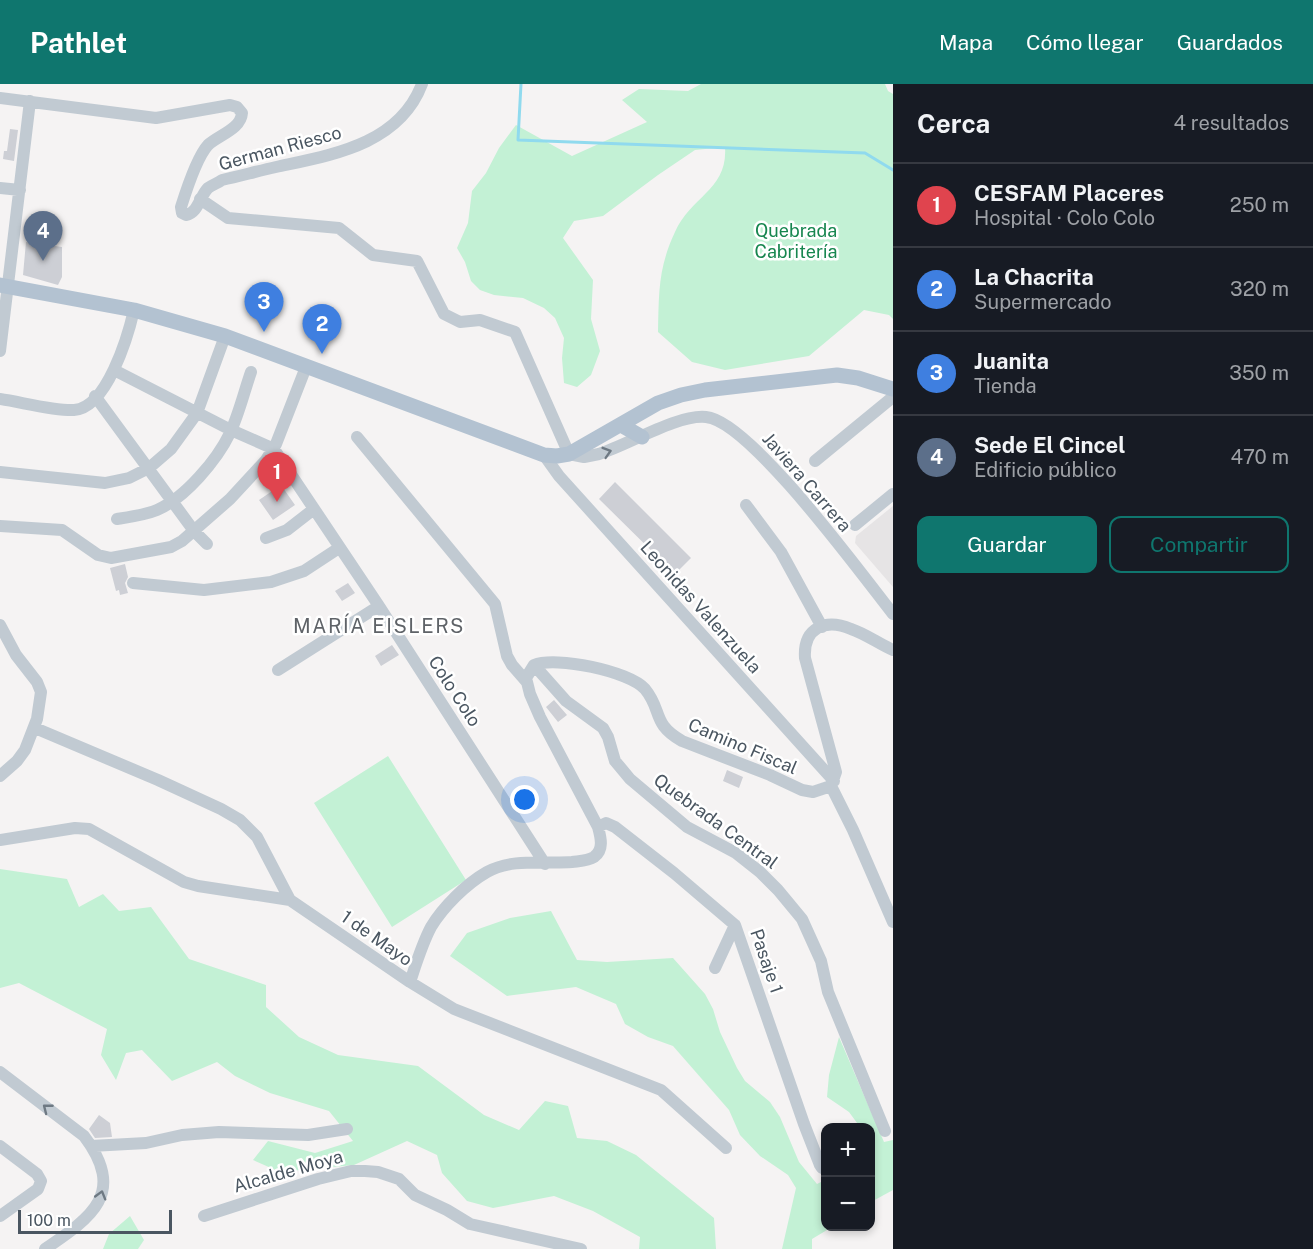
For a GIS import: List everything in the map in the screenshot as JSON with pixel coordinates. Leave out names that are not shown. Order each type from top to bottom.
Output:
[{"type":"main road","points":[[4,286],[134,310],[225,336],[544,455],[569,454],[658,403],[705,390],[837,375],[858,378],[893,389]]},
{"type":"main road","points":[[621,425],[642,437]]},
{"type":"street","name":"German Riesco","points":[[0,98],[156,118],[230,105],[237,107],[242,113],[238,123],[201,154],[183,199],[182,213],[186,215],[190,214],[209,187],[222,180],[336,155],[377,135],[405,112],[422,84]]},
{"type":"street","points":[[0,351],[4,286],[20,190],[30,101]]},
{"type":"street","points":[[0,188],[20,190]]},
{"type":"street","points":[[201,199],[228,218],[339,228],[373,255],[417,261],[444,314],[460,322],[480,320],[515,332],[569,454]]},
{"type":"street","points":[[0,399],[75,410],[89,403],[106,384],[114,370],[130,329],[134,310]]},
{"type":"street","points":[[0,472],[105,483],[129,478],[149,468],[171,449],[197,413],[225,336]]},
{"type":"street","points":[[0,526],[62,530],[98,555],[111,558],[171,547],[194,531],[249,480],[274,449],[306,367]]},
{"type":"street","points":[[114,370],[231,430],[274,449]]},
{"type":"street","points":[[117,519],[151,512],[172,501],[206,468],[225,443],[251,372]]},
{"type":"street","points":[[94,398],[149,468],[194,531],[207,544]]},
{"type":"street","points":[[815,461],[893,398]]},
{"type":"street","name":"Javiera Carrera","points":[[569,454],[584,457],[599,454],[685,420],[706,417],[727,425],[775,469],[893,614]]},
{"type":"street","points":[[357,437],[495,604],[507,656],[526,681],[540,717],[598,827],[601,845],[594,857],[579,861],[545,864],[522,863],[503,866],[486,873],[447,906],[432,926],[410,982]]},
{"type":"street","name":"Colo Colo","points":[[274,449],[379,606],[545,864]]},
{"type":"street","name":"Leonidas Valenzuela","points":[[544,455],[559,476],[833,783]]},
{"type":"street","points":[[855,525],[893,494]]},
{"type":"street","points":[[746,505],[781,552],[822,627]]},
{"type":"street","points":[[266,538],[287,531],[314,509]]},
{"type":"street","points":[[133,583],[204,590],[271,582],[304,571],[339,548]]},
{"type":"street","points":[[278,670],[379,606]]},
{"type":"street","points":[[0,625],[16,655],[37,682],[40,692],[40,706],[25,750],[17,761],[0,776]]},
{"type":"street","points":[[893,650],[850,628],[840,626],[822,627],[813,632],[807,637],[804,647],[835,768],[833,783],[893,922]]},
{"type":"street","name":"Camino Fiscal","points":[[534,665],[557,662],[614,672],[631,678],[644,688],[665,730],[682,741],[802,790],[813,792],[833,783]]},
{"type":"street","points":[[526,681],[534,665]]},
{"type":"street","name":"Quebrada Central","points":[[534,665],[566,701],[603,728],[615,760],[630,779],[687,827],[736,853],[760,872],[802,919],[821,961],[828,992],[885,1131]]},
{"type":"street","name":"1 de Mayo","points":[[34,728],[222,809],[240,820],[257,837],[290,900],[410,982],[454,1009],[661,1090],[726,1148]]},
{"type":"street","name":"Pasaje 1","points":[[598,827],[606,823],[615,827],[735,925],[804,1125],[821,1166]]},
{"type":"street","points":[[0,840],[75,828],[89,829],[184,882],[290,900]]},
{"type":"street","points":[[715,968],[735,925]]},
{"type":"street","points":[[0,1072],[84,1136],[102,1170],[104,1187],[98,1205],[76,1228],[45,1249]]},
{"type":"street","points":[[91,1146],[146,1143],[182,1135],[219,1132],[308,1135],[347,1129]]},
{"type":"street","points":[[0,1146],[37,1174],[41,1181],[38,1189],[0,1216]]},
{"type":"street","name":"Alcalde Moya","points":[[204,1216],[318,1179],[351,1171],[378,1172],[399,1179],[415,1195],[470,1224],[581,1249]]},
{"type":"shaded area","points":[[893,506],[893,587],[855,543],[856,536]]},
{"type":"green space","name":"Quebrada Cabritería","points":[[701,84],[885,84],[888,91],[893,94],[893,319],[889,315],[864,310],[809,356],[725,370],[692,362],[658,332],[660,281],[669,245],[682,220],[715,183],[724,162],[725,147],[695,150],[603,216],[574,221],[563,238],[593,280],[591,319],[600,351],[591,375],[577,387],[564,383],[562,358],[564,338],[555,318],[544,308],[523,298],[494,295],[480,290],[471,281],[465,262],[457,248],[468,223],[472,191],[516,125],[572,156],[647,122],[622,100],[639,89],[688,91]]},
{"type":"green space","points":[[388,756],[466,880],[392,927],[314,803]]},
{"type":"green space","points":[[0,869],[67,879],[79,907],[103,894],[119,911],[151,907],[189,959],[266,985],[266,1007],[299,1037],[338,1055],[418,1066],[484,1115],[519,1130],[545,1101],[568,1106],[577,1138],[607,1141],[636,1155],[714,1218],[716,1249],[639,1249],[640,1237],[593,1211],[554,1196],[493,1208],[467,1201],[442,1173],[437,1155],[407,1141],[354,1165],[280,1172],[253,1160],[268,1141],[315,1153],[353,1141],[329,1111],[270,1093],[235,1076],[217,1062],[172,1081],[142,1050],[126,1053],[116,1080],[101,1055],[107,1029],[19,983],[0,988]]},
{"type":"green space","points":[[551,911],[577,960],[607,962],[673,958],[705,994],[713,1009],[720,1032],[745,1081],[770,1102],[780,1117],[799,1162],[817,1184],[821,1182],[821,1231],[825,1231],[812,1239],[812,1249],[782,1249],[796,1188],[788,1175],[760,1156],[740,1135],[729,1110],[673,1046],[648,1037],[625,1024],[616,1004],[576,987],[507,996],[450,956],[467,933],[510,918]]},
{"type":"green space","points":[[839,1037],[884,1142],[893,1140],[893,1190],[875,1200],[875,1123],[857,1123],[849,1112],[827,1097],[829,1075]]},
{"type":"green space","points":[[130,1216],[144,1240],[138,1249],[103,1249],[109,1234]]},
{"type":"building","points":[[10,129],[18,130],[14,161],[3,159],[4,151],[7,151]]},
{"type":"building","points":[[26,242],[62,247],[62,277],[58,285],[23,275]]},
{"type":"building","points":[[615,482],[691,558],[675,574],[599,499]]},
{"type":"building","points":[[281,485],[295,505],[273,520],[259,500]]},
{"type":"building","points":[[125,564],[128,577],[125,583],[128,593],[120,595],[119,590],[116,591],[110,568]]},
{"type":"building","points":[[348,583],[355,593],[342,601],[335,591]]},
{"type":"building","points":[[392,645],[399,655],[381,666],[375,656]]},
{"type":"building","points":[[554,700],[567,715],[558,722],[546,707]]},
{"type":"building","points":[[727,770],[743,777],[739,788],[723,781]]},
{"type":"building","points":[[99,1115],[110,1123],[112,1137],[95,1138],[89,1129]]},
{"type":"waterway","name":"Quebrada Cabritería","points":[[521,84],[518,140],[865,153],[893,170]]},
{"type":"place","name":"Sede El Cincel","points":[[43,261]]},
{"type":"place","name":"Juanita","points":[[264,332]]},
{"type":"place","name":"La Chacrita","points":[[322,354]]},
{"type":"place","name":"CESFAM Placeres","points":[[277,502]]},
{"type":"district","name":"MARÍA EISLERS","points":[[379,626]]}]
